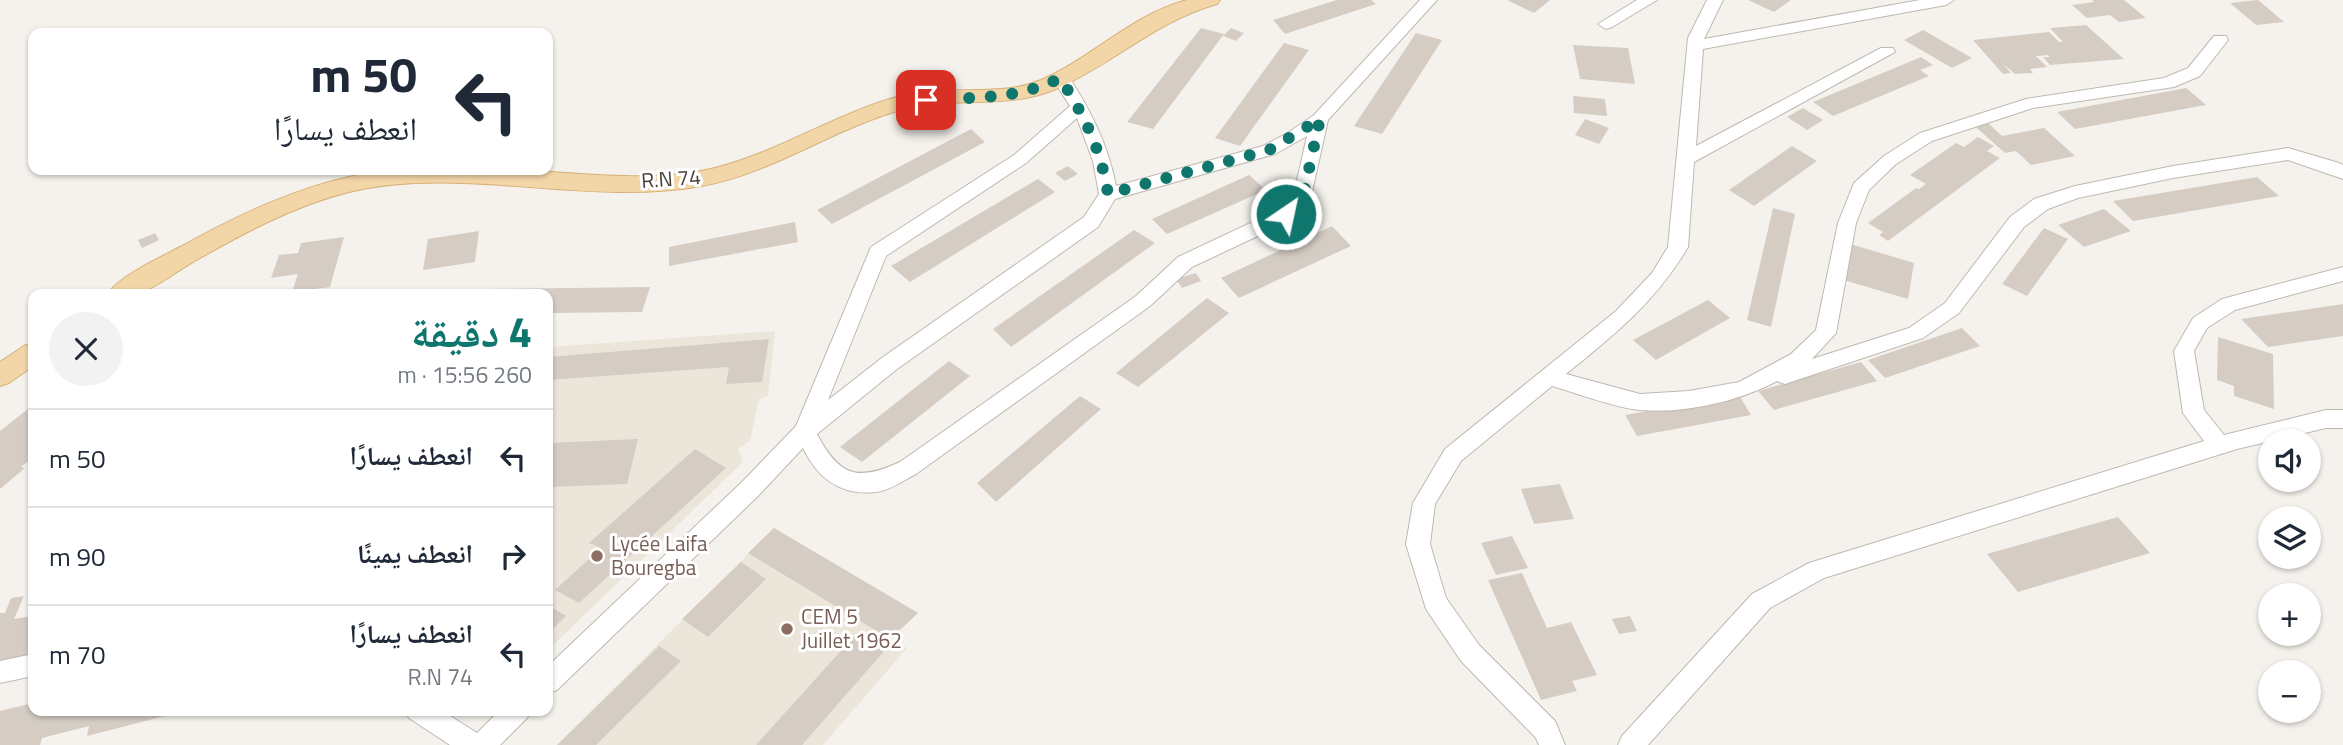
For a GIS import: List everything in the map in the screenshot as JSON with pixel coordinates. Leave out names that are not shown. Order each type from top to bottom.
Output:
[{"type":"main road","name":"R.N 74","points":[[128,289],[176,260],[260,216],[332,189],[382,179],[464,177],[674,182],[712,176],[752,164],[885,108],[911,101],[1004,96],[1045,86],[1165,14],[1210,0]]},
{"type":"main road","points":[[0,376],[28,357]]},
{"type":"street","points":[[1606,24],[1649,0]]},
{"type":"street","points":[[1552,745],[1546,730],[1470,653],[1435,602],[1418,544],[1424,503],[1453,455],[1623,316],[1659,278],[1678,247],[1696,38],[1715,0]]},
{"type":"street","points":[[1695,46],[1946,0]]},
{"type":"street","points":[[1108,194],[1269,150],[1320,119],[1427,1]]},
{"type":"street","points":[[1744,389],[1798,360],[1826,332],[1847,223],[1861,187],[1890,160],[1926,137],[2032,103],[2168,83],[2194,72],[2220,40]]},
{"type":"street","points":[[1685,159],[1887,52]]},
{"type":"street","points":[[553,677],[751,488],[805,431],[890,363],[1091,222],[1108,194],[1102,161],[1079,107],[1060,78]]},
{"type":"street","points":[[1079,107],[1020,159],[878,252],[805,431],[819,459],[843,481],[877,483],[908,468],[1143,301],[1185,262],[1286,214],[1302,201],[1320,119]]},
{"type":"street","points":[[1547,377],[1640,402],[1689,399],[1744,389],[1916,333],[1952,308],[2017,222],[2041,204],[2064,195],[2173,172],[2288,154],[2333,167],[2343,173]]},
{"type":"street","points":[[2220,446],[2194,413],[2184,351],[2200,323],[2229,304],[2343,274]]},
{"type":"street","points":[[1631,745],[1761,601],[1816,570],[2220,446],[2326,419],[2343,419]]},
{"type":"street","points":[[0,672],[28,666]]},
{"type":"street","points":[[427,716],[473,745]]},
{"type":"street","points":[[482,745],[512,716]]},
{"type":"shaded area","name":"Lycée Laifa Bouregba","points":[[775,331],[768,396],[759,399],[750,441],[738,449],[743,462],[553,645],[553,347]]},
{"type":"shaded area","name":"CEM 5 Juillet 1962","points":[[774,528],[918,613],[891,639],[907,648],[823,745],[557,745]]},
{"type":"building","points":[[1337,0],[1371,0],[1376,4],[1285,34],[1273,20]]},
{"type":"building","points":[[1507,0],[1550,0],[1534,13]]},
{"type":"building","points":[[1748,0],[1791,0],[1774,12]]},
{"type":"building","points":[[2092,0],[2124,0],[2146,18],[2119,22],[2110,15],[2087,18],[2072,5],[2094,2]]},
{"type":"building","points":[[2258,0],[2284,22],[2256,25],[2230,3]]},
{"type":"building","points":[[2086,25],[2124,59],[2050,65],[2043,57],[2050,57],[2048,55],[2036,56],[2047,67],[2030,69],[2033,73],[2015,74],[2002,63],[2011,73],[2003,74],[1973,40],[2049,32],[2059,42],[2063,42],[2050,28]]},
{"type":"building","points":[[1201,28],[1224,34],[1153,129],[1127,122]]},
{"type":"building","points":[[1231,28],[1244,33],[1236,41],[1223,36]]},
{"type":"building","points":[[1923,30],[1972,58],[1952,68],[1904,40]]},
{"type":"building","points":[[1416,33],[1442,40],[1382,134],[1354,126]]},
{"type":"building","points":[[1284,43],[1309,50],[1240,146],[1215,138]]},
{"type":"building","points":[[1573,45],[1628,48],[1635,84],[1580,79]]},
{"type":"building","points":[[1921,57],[1933,65],[1920,70],[1929,76],[1833,116],[1813,102]]},
{"type":"building","points":[[2186,88],[2206,105],[2075,129],[2057,112]]},
{"type":"building","points":[[1573,96],[1605,99],[1607,116],[1574,113]]},
{"type":"building","points":[[1803,108],[1823,120],[1807,130],[1787,117]]},
{"type":"building","points":[[1585,119],[1609,128],[1599,144],[1575,135]]},
{"type":"building","points":[[1985,120],[2002,136],[2044,128],[2075,156],[2031,165],[2016,151],[2005,153],[1971,123]]},
{"type":"building","points":[[971,129],[985,142],[832,224],[817,210]]},
{"type":"building","points":[[1978,137],[1994,146],[1987,151],[2000,158],[1888,241],[1879,235],[1883,232],[1868,223],[1916,188],[1926,184],[1910,175],[1956,143],[1964,147]]},
{"type":"building","points":[[1792,146],[1817,161],[1754,206],[1729,190]]},
{"type":"building","points":[[1068,166],[1078,174],[1065,181],[1055,173]]},
{"type":"building","points":[[1249,175],[1266,190],[1167,234],[1152,219]]},
{"type":"building","points":[[2257,177],[2279,196],[2133,221],[2113,201]]},
{"type":"building","points":[[1038,179],[1055,192],[910,282],[891,266]]},
{"type":"building","points":[[1773,208],[1795,214],[1771,327],[1747,320]]},
{"type":"building","points":[[2104,209],[2131,231],[2084,247],[2058,225]]},
{"type":"building","points":[[795,222],[798,242],[669,266],[669,247]]},
{"type":"building","points":[[1332,226],[1351,246],[1239,298],[1221,278]]},
{"type":"building","points":[[2044,228],[2068,239],[2027,296],[2002,284]]},
{"type":"building","points":[[1134,230],[1155,243],[1011,347],[993,329]]},
{"type":"building","points":[[479,231],[475,262],[423,270],[428,239]]},
{"type":"building","points":[[155,233],[159,240],[142,248],[138,240]]},
{"type":"building","points":[[344,237],[330,287],[293,289],[298,274],[271,278],[279,255],[298,253],[301,243]]},
{"type":"building","points":[[1847,243],[1914,263],[1908,299],[1840,279]]},
{"type":"building","points":[[1196,273],[1201,281],[1182,288],[1176,279]]},
{"type":"building","points":[[650,287],[642,312],[553,313],[553,289],[489,289]]},
{"type":"building","points":[[1207,298],[1229,313],[1138,387],[1116,373]]},
{"type":"building","points":[[1708,300],[1730,318],[1656,360],[1633,340]]},
{"type":"building","points":[[2343,304],[2343,336],[2268,347],[2241,319]]},
{"type":"building","points":[[1962,328],[1980,346],[1885,378],[1868,360]]},
{"type":"building","points":[[2218,337],[2273,354],[2274,409],[2234,396],[2234,386],[2217,380]]},
{"type":"building","points":[[769,339],[762,382],[726,384],[729,367],[553,380],[553,357]]},
{"type":"building","points":[[949,361],[970,376],[862,462],[840,447]]},
{"type":"building","points":[[1861,362],[1877,381],[1774,410],[1758,391]]},
{"type":"building","points":[[1739,395],[1751,415],[1637,436],[1625,415]]},
{"type":"building","points":[[1080,396],[1101,409],[996,502],[977,483]]},
{"type":"building","points":[[28,409],[28,461],[21,467],[25,468],[0,489],[0,431]]},
{"type":"building","points":[[638,439],[627,484],[553,487],[553,443]]},
{"type":"building","points":[[695,449],[726,468],[579,603],[555,590],[601,548],[589,543]]},
{"type":"building","points":[[1560,484],[1574,519],[1534,524],[1521,489]]},
{"type":"building","points":[[2118,517],[2150,553],[2018,592],[1987,554]]},
{"type":"building","points":[[774,528],[918,613],[890,639],[748,553]]},
{"type":"building","points":[[1512,536],[1528,568],[1496,575],[1481,543]]},
{"type":"building","points":[[741,562],[766,579],[708,637],[682,619]]},
{"type":"building","points":[[1522,573],[1547,628],[1571,622],[1597,675],[1572,681],[1577,691],[1541,700],[1488,580]]},
{"type":"building","points":[[24,596],[14,619],[28,617],[28,659],[0,664],[0,613],[5,613],[11,598]]},
{"type":"building","points":[[553,608],[566,616],[553,629]]},
{"type":"building","points":[[1630,616],[1637,631],[1619,634],[1612,619]]},
{"type":"building","points":[[858,632],[886,649],[802,745],[756,745]]},
{"type":"building","points":[[659,646],[681,661],[596,745],[557,745]]},
{"type":"building","points":[[28,704],[28,716],[165,716],[87,736],[89,726],[42,738],[40,745],[0,745],[0,711]]},
{"type":"place","name":"Lycée Laifa Bouregba","points":[[597,556]]},
{"type":"place","name":"CEM 5 Juillet 1962","points":[[787,629]]},
{"type":"route","points":[[926,100],[1004,96],[1045,86],[1060,78],[1085,117],[1102,161],[1108,194],[1269,150],[1320,119],[1302,201],[1286,214]]}]
